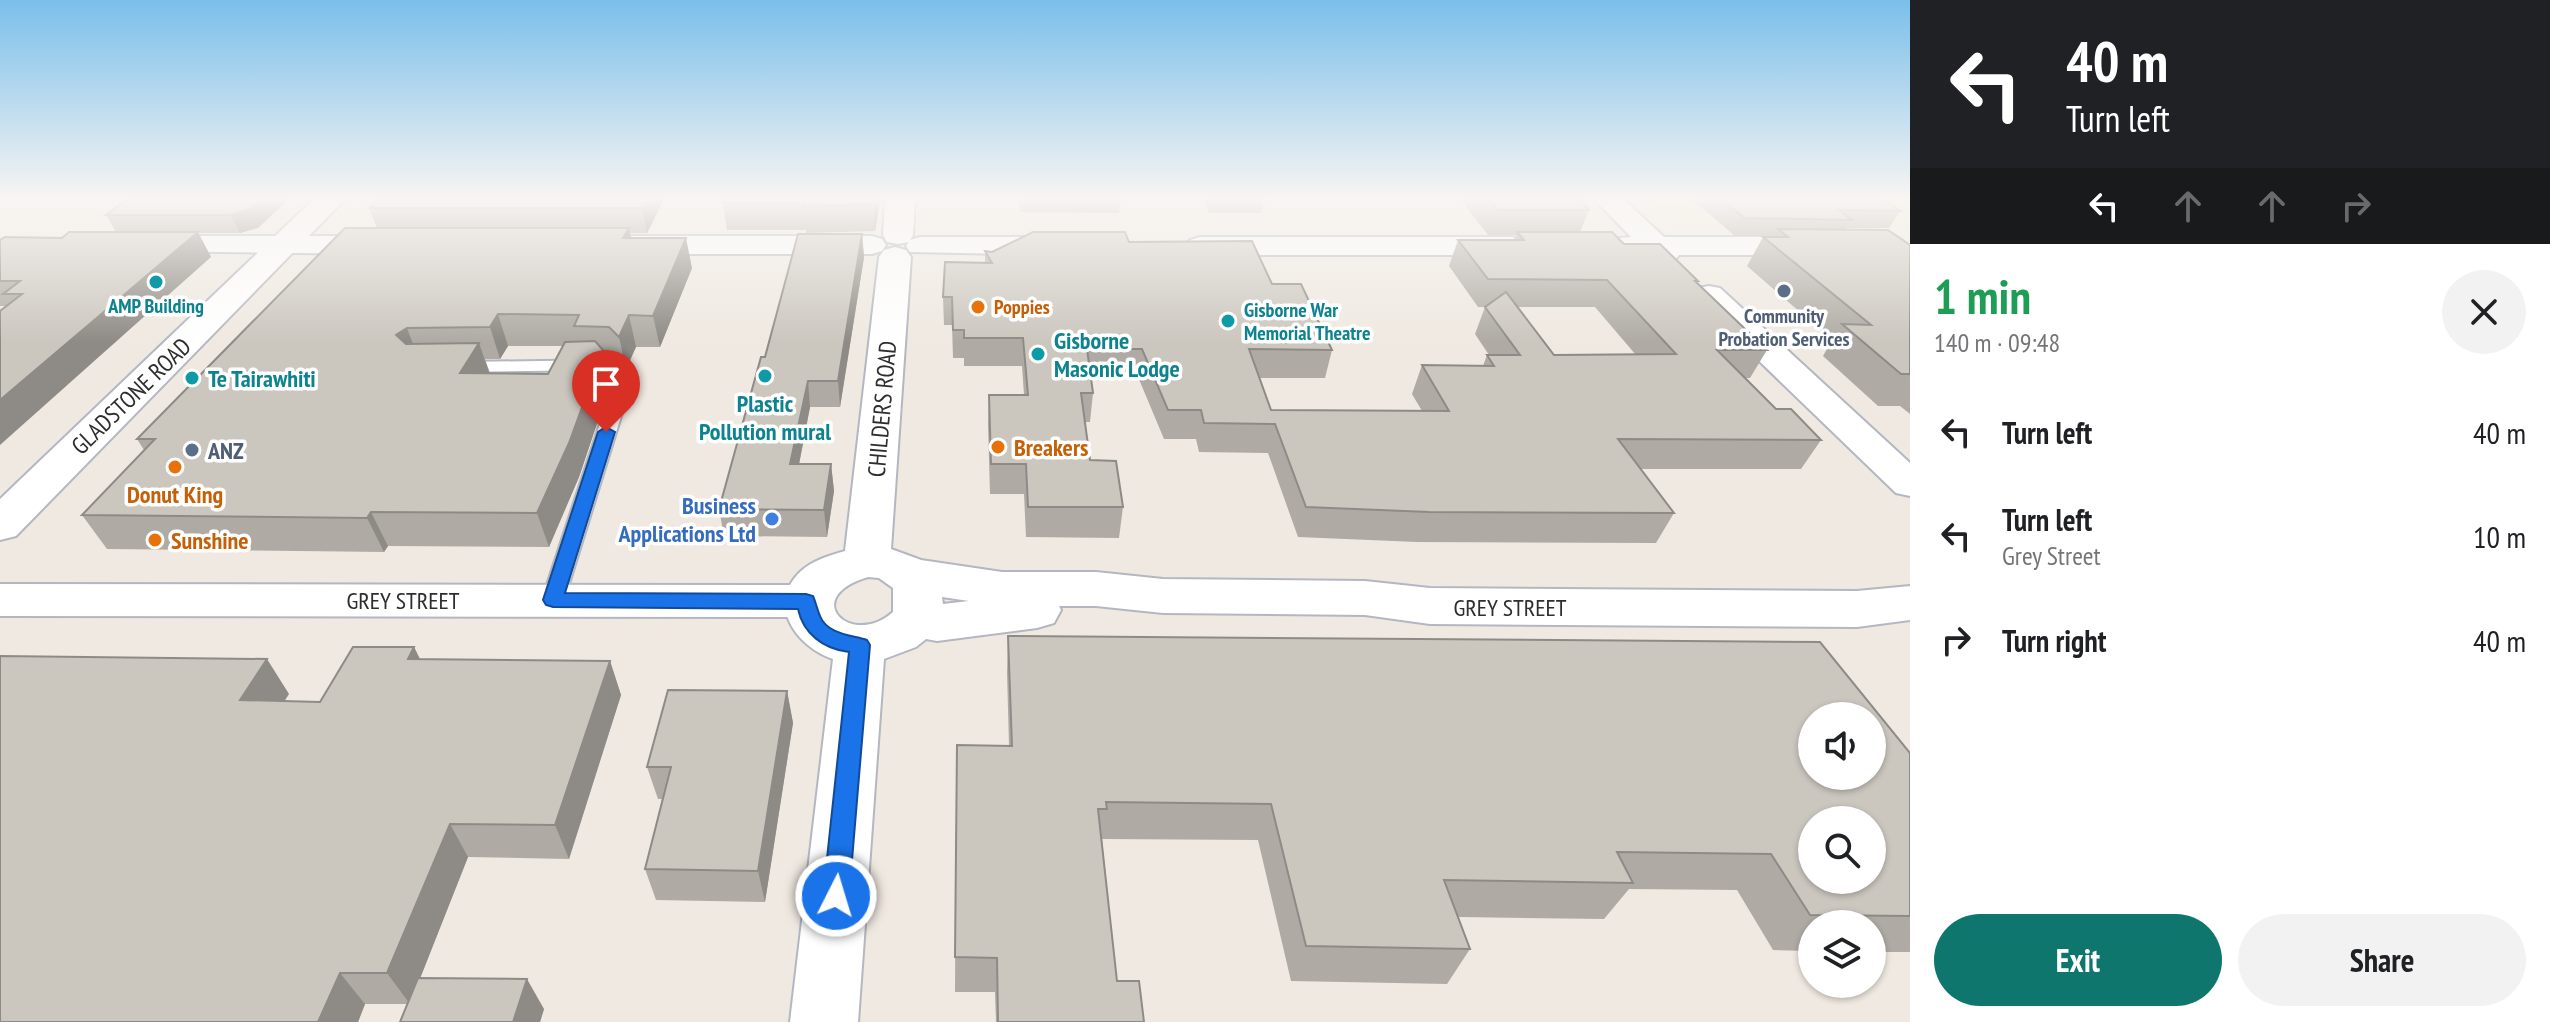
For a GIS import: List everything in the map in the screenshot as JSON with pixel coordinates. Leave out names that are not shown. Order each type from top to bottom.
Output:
[{"type":"street","name":"GLADSTONE ROAD","points":[[0,525],[283,247]]},
{"type":"street","name":"CHILDERS ROAD","points":[[896,247],[898,585]]},
{"type":"street","points":[[1657,247],[1910,484]]},
{"type":"street","points":[[847,564],[898,585],[895,636],[860,645],[843,643],[819,631],[811,622],[806,601],[811,589],[827,573],[847,564]]},
{"type":"street","name":"GREY STREET","points":[[898,585],[937,623],[1163,596],[1365,598],[1430,606],[1857,609],[1910,615]]},
{"type":"street","name":"GREY STREET","points":[[0,600],[806,601]]},
{"type":"street","name":"GREY STREET","points":[[1857,609],[1910,603]]},
{"type":"street","points":[[824,1022],[860,645]]},
{"type":"lane","points":[[451,368],[610,365],[623,381],[553,600]]},
{"type":"building","points":[[0,247],[181,247],[0,400],[0,311],[22,294],[3,294],[20,281],[0,281]]},
{"type":"building","points":[[327,247],[682,247],[653,316],[629,315],[619,337],[609,327],[574,326],[579,315],[498,314],[490,327],[407,328],[396,335],[406,344],[479,343],[460,373],[548,374],[565,342],[595,341],[603,350],[569,443],[537,513],[371,512],[367,518],[82,515],[155,439],[137,439]]},
{"type":"building","points":[[795,247],[860,247],[838,381],[808,381],[790,464],[831,464],[824,510],[719,509],[761,357],[765,357]]},
{"type":"building","points":[[1003,247],[1255,247],[1272,284],[1301,284],[1332,350],[1249,349],[1271,410],[1449,411],[1422,365],[1494,366],[1487,355],[1520,355],[1485,307],[1506,292],[1554,355],[1676,354],[1607,280],[1488,279],[1463,247],[1663,247],[1767,350],[1717,350],[1776,409],[1791,409],[1821,440],[1618,439],[1674,513],[1429,512],[1306,507],[1275,424],[1204,423],[1201,410],[1168,410],[1142,349],[1087,349],[1093,393],[1081,393],[1090,460],[1116,461],[1123,507],[1028,507],[1026,464],[991,464],[989,395],[1028,395],[1023,338],[964,338],[964,330],[953,330],[952,297],[943,297],[945,262],[992,263],[985,251],[992,252]]},
{"type":"building","points":[[1775,247],[1910,247],[1910,374],[1901,374],[1842,324],[1871,325]]},
{"type":"building","points":[[1008,636],[1820,642],[1869,702],[1798,702],[1798,790],[1886,790],[1886,723],[1910,753],[1910,916],[1886,916],[1886,910],[1807,910],[1771,854],[1617,852],[1633,883],[1444,880],[1470,949],[1306,946],[1271,804],[1106,802],[1107,809],[1098,809],[1117,981],[1139,981],[1144,1022],[998,1022],[997,958],[955,957],[957,745],[1012,746]]},
{"type":"building","points":[[353,647],[414,647],[408,659],[610,661],[555,825],[450,824],[387,973],[340,973],[318,1022],[0,1022],[0,656],[267,659],[240,700],[320,702]]},
{"type":"building","points":[[668,690],[787,691],[758,871],[645,869],[671,767],[647,767]]},
{"type":"building","points":[[418,978],[527,979],[513,1022],[400,1022]]},
{"type":"place","name":"AMP Building","points":[[156,282]]},
{"type":"place","name":"Community Probation Services","points":[[1784,291]]},
{"type":"place","name":"Poppies","points":[[978,307]]},
{"type":"place","name":"Gisborne War Memorial Theatre","points":[[1228,321]]},
{"type":"place","name":"Gisborne Masonic Lodge","points":[[1038,354]]},
{"type":"place","name":"Plastic Pollution mural","points":[[765,376]]},
{"type":"place","name":"Te Tairawhiti","points":[[192,378]]},
{"type":"place","name":"Breakers","points":[[998,447]]},
{"type":"place","name":"ANZ","points":[[192,450]]},
{"type":"place","name":"Donut King","points":[[175,467]]},
{"type":"place","name":"Business Applications Ltd","points":[[772,519]]},
{"type":"place","name":"Sunshine","points":[[155,540]]},
{"type":"route","points":[[606,432],[553,600],[806,601],[807,613],[819,631],[843,643],[860,645],[836,896]]}]
